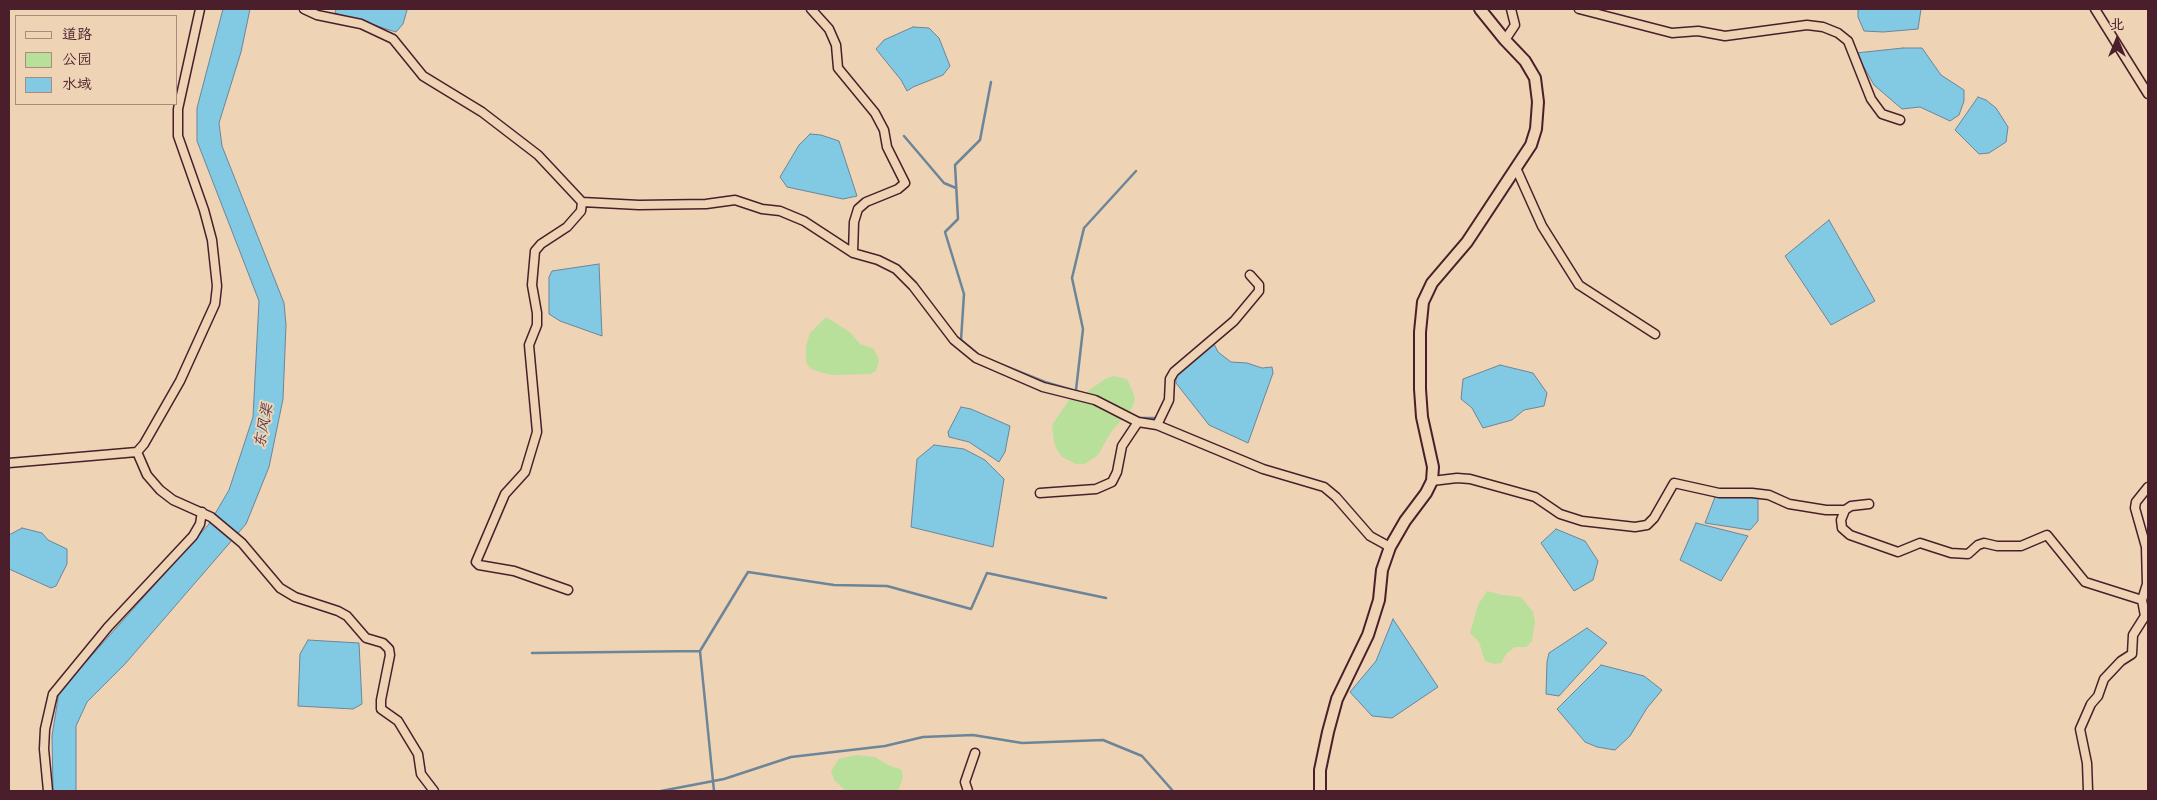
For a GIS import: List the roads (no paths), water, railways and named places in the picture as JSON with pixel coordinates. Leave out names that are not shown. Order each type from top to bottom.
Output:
[{"type":"street","points":[[9,463],[137,452],[144,444],[180,381],[214,304],[217,286],[212,240],[204,210],[178,136],[178,109],[200,9]]},
{"type":"street","points":[[304,9],[317,15],[361,24],[393,39],[423,76],[482,112],[538,155],[582,202],[706,204],[735,200],[762,209],[780,211],[804,221],[853,253],[878,260],[896,270],[912,286],[954,340],[976,358],[1043,387],[1095,400],[1138,422],[1157,425],[1263,470],[1324,487],[1336,497],[1370,536],[1390,547]]},
{"type":"street","points":[[811,9],[829,29],[836,45],[838,68],[875,113],[884,130],[887,147],[905,183],[898,189],[866,202],[858,209],[854,222],[853,253]]},
{"type":"street","points":[[1320,791],[1320,770],[1337,700],[1368,635],[1379,600],[1382,570],[1390,547],[1405,521],[1432,482],[1434,467],[1422,417],[1420,389],[1420,332],[1423,302],[1432,282],[1467,242],[1516,168],[1530,145],[1536,129],[1538,102],[1535,78],[1525,61],[1504,40],[1480,9]]},
{"type":"street","points":[[1504,40],[1516,25],[1511,9]]},
{"type":"street","points":[[1580,9],[1672,33],[1698,31],[1726,36],[1807,25],[1822,27],[1838,33],[1848,41],[1871,99],[1882,114],[1900,120]]},
{"type":"street","points":[[2095,9],[2148,94]]},
{"type":"street","points":[[1516,168],[1542,226],[1579,285],[1656,334]]},
{"type":"street","points":[[568,590],[514,571],[480,565],[476,562],[505,494],[525,472],[537,432],[529,345],[537,325],[532,285],[535,252],[541,244],[566,227],[581,211],[582,202]]},
{"type":"street","points":[[1157,425],[1169,400],[1170,379],[1174,372],[1234,321],[1259,291],[1259,285],[1250,275]]},
{"type":"street","points":[[1040,493],[1096,489],[1112,482],[1117,472],[1122,446],[1138,422]]},
{"type":"street","points":[[137,452],[148,475],[160,490],[173,500],[210,517],[242,543],[280,588],[295,597],[338,611],[347,616],[366,638],[383,643],[390,655],[381,709],[398,722],[418,754],[421,774],[434,791]]},
{"type":"street","points":[[1432,482],[1457,478],[1470,479],[1535,497],[1560,514],[1582,521],[1636,527],[1647,525],[1654,518],[1674,483],[1719,493],[1769,495],[1789,504],[1826,510],[1845,510],[1851,506],[1869,504]]},
{"type":"street","points":[[2088,791],[2087,763],[2080,729],[2091,704],[2098,696],[2104,679],[2121,661],[2132,654],[2133,635],[2145,616],[2142,600],[2147,584],[2146,547],[2135,508],[2136,502],[2148,487]]},
{"type":"street","points":[[1845,510],[1841,520],[1842,528],[1850,534],[1898,552],[1920,543],[1951,553],[1968,554],[1978,545],[1984,543],[1997,546],[2021,546],[2047,535],[2085,582],[2142,600]]},
{"type":"street","points":[[48,791],[44,749],[45,729],[53,694],[108,627],[193,536],[200,524],[202,512]]},
{"type":"street","points":[[968,791],[965,782],[975,753]]},
{"type":"water","name":"东风渠","points":[[223,9],[250,9],[241,52],[219,123],[222,146],[284,303],[286,325],[283,399],[269,467],[246,524],[125,664],[87,702],[76,726],[76,791],[53,791],[52,736],[59,692],[209,524],[229,490],[253,417],[259,301],[197,141],[197,108]]},
{"type":"water","points":[[336,9],[407,10],[403,24],[396,32],[335,13]]},
{"type":"water","points":[[1858,9],[1921,9],[1918,29],[1883,32],[1864,31],[1858,17]]},
{"type":"water","points":[[913,27],[929,28],[939,38],[950,66],[943,75],[907,91],[901,80],[876,49],[884,40]]},
{"type":"water","points":[[1922,48],[1941,75],[1964,90],[1964,101],[1959,115],[1950,121],[1920,107],[1902,109],[1874,85],[1856,53]]},
{"type":"water","points":[[1978,97],[1986,100],[1996,108],[2008,127],[2006,142],[1989,153],[1979,154],[1955,130]]},
{"type":"water","points":[[810,134],[821,135],[839,141],[857,196],[843,199],[787,187],[780,177],[799,145]]},
{"type":"water","points":[[1829,220],[1875,301],[1831,325],[1785,256]]},
{"type":"water","points":[[599,264],[602,336],[560,321],[549,314],[549,277],[552,271]]},
{"type":"water","points":[[1210,344],[1214,344],[1218,352],[1231,362],[1247,363],[1262,368],[1272,367],[1273,373],[1248,443],[1209,425],[1176,383],[1176,375]]},
{"type":"water","points":[[1500,365],[1533,373],[1547,393],[1544,406],[1524,410],[1512,420],[1483,428],[1472,408],[1461,399],[1463,379]]},
{"type":"water","points":[[961,407],[971,409],[1010,426],[1005,452],[999,462],[969,442],[949,437],[948,432]]},
{"type":"water","points":[[934,445],[964,449],[985,460],[1004,479],[993,547],[911,527],[917,459]]},
{"type":"water","points":[[1715,497],[1758,497],[1758,521],[1750,530],[1705,523]]},
{"type":"water","points":[[1696,523],[1748,536],[1721,581],[1680,560]]},
{"type":"water","points":[[22,528],[42,533],[48,540],[67,549],[67,564],[56,586],[51,588],[9,569],[9,535]]},
{"type":"water","points":[[1556,529],[1585,541],[1598,561],[1593,580],[1574,591],[1541,543]]},
{"type":"water","points":[[1393,619],[1438,687],[1392,718],[1372,716],[1350,692],[1376,661]]},
{"type":"water","points":[[1587,628],[1607,643],[1559,696],[1546,694],[1549,653]]},
{"type":"water","points":[[308,640],[359,643],[362,704],[353,709],[298,706],[300,654]]},
{"type":"water","points":[[1601,665],[1644,676],[1662,690],[1647,708],[1630,736],[1615,750],[1597,747],[1585,742],[1557,709]]},
{"type":"waterway","points":[[980,356],[961,340],[964,294],[945,232],[958,219],[955,165],[980,140],[991,82]]},
{"type":"waterway","points":[[904,136],[944,183],[956,188]]},
{"type":"waterway","points":[[1076,390],[1083,329],[1072,278],[1084,228],[1136,171]]},
{"type":"waterway","points":[[990,360],[1045,382],[1083,393]]},
{"type":"waterway","points":[[1136,418],[1154,418]]},
{"type":"waterway","points":[[714,791],[700,651],[748,572],[834,585],[887,586],[971,609],[987,573],[1106,598]]},
{"type":"waterway","points":[[532,653],[700,651]]},
{"type":"waterway","points":[[661,791],[724,779],[791,757],[885,746],[923,737],[973,735],[1022,743],[1103,740],[1142,756],[1173,791]]}]
